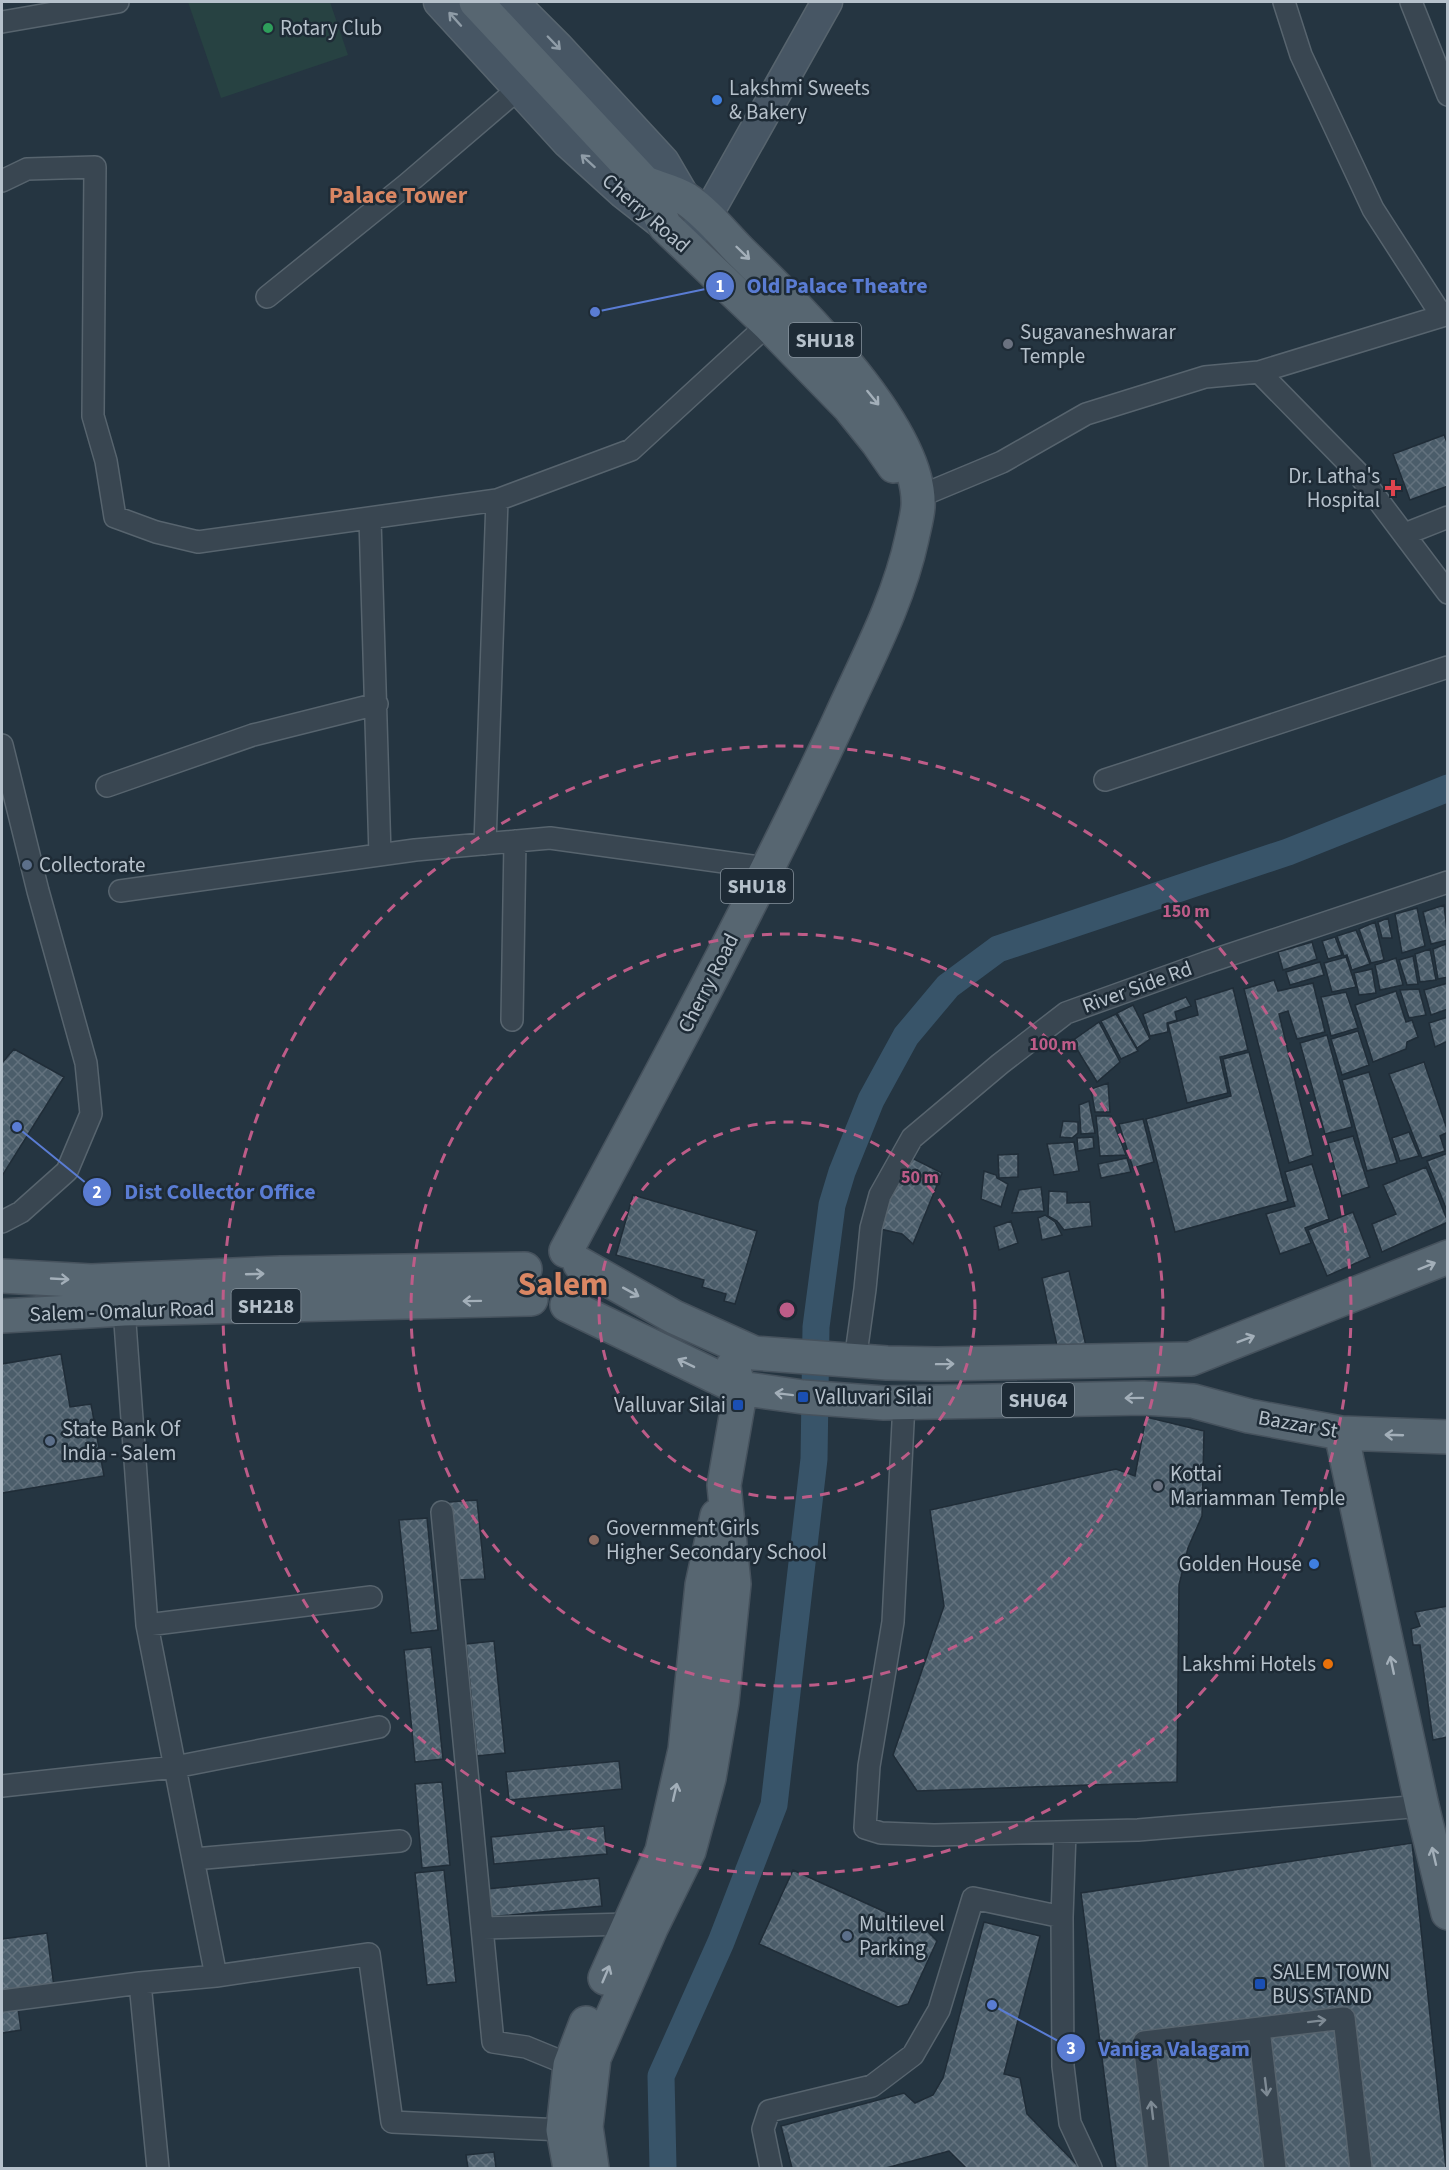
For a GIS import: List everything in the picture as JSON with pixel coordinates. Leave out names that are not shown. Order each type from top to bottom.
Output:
[{"type":"main road","points":[[476,2],[645,183],[674,235]]},
{"type":"main road","points":[[645,183],[695,208]]},
{"type":"main road","name":"Cherry Road","points":[[573,1258],[667,1063],[820,760],[891,608],[908,559],[918,503],[917,483],[903,445],[885,413],[793,302],[695,208]]},
{"type":"main road","name":"Cherry Road","points":[[674,235],[768,324],[849,407],[878,442],[918,503]]},
{"type":"main road","points":[[573,1258],[583,1274],[580,1293],[567,1305],[547,1308],[528,1284],[530,1260],[546,1250],[556,1249],[573,1258],[674,1317],[739,1346],[871,1362],[1191,1359],[1448,1257]]},
{"type":"main road","name":"Salem - Omalur Road","points":[[2,1276],[92,1281],[281,1273],[528,1284]]},
{"type":"main road","name":"Salem - Omalur Road","points":[[2,1316],[528,1284]]},
{"type":"main road","points":[[567,1305],[739,1388]]},
{"type":"main road","points":[[592,2169],[586,2127],[594,2058],[651,1928],[689,1851],[709,1778],[722,1702],[718,1585],[724,1485],[738,1405],[739,1346]]},
{"type":"main road","points":[[1191,1359],[1193,1401]]},
{"type":"main road","name":"SHU64","points":[[739,1388],[803,1397],[894,1403],[1143,1398],[1193,1401]]},
{"type":"main road","name":"Bazzar St","points":[[1193,1401],[1249,1416],[1341,1433],[1448,1437]]},
{"type":"main road","points":[[1341,1433],[1422,1806],[1448,1912]]},
{"type":"main road","points":[[570,2169],[563,2130],[570,2066],[627,1924],[662,1851],[718,1585]]},
{"type":"street","points":[[2,22],[118,2]]},
{"type":"street","name":"Cherry Road","points":[[439,2],[568,143],[674,235]]},
{"type":"street","points":[[513,2],[664,162],[695,208]]},
{"type":"street","points":[[918,503],[1002,462],[1086,414],[1205,377],[1259,372],[1445,314],[1373,209],[1302,55],[1284,2]]},
{"type":"street","points":[[1411,2],[1448,95]]},
{"type":"street","points":[[674,235],[695,208],[824,4]]},
{"type":"street","points":[[267,297],[406,185],[518,89]]},
{"type":"street","points":[[2,181],[27,170],[95,167],[93,416],[106,461],[115,517],[156,532],[198,542],[497,500],[631,450],[793,302]]},
{"type":"street","points":[[1259,372],[1357,472],[1448,593]]},
{"type":"street","points":[[485,844],[497,500]]},
{"type":"street","points":[[1405,534],[1448,517]]},
{"type":"street","points":[[370,519],[380,855]]},
{"type":"street","points":[[1105,780],[1448,667]]},
{"type":"street","points":[[107,786],[253,735],[376,704]]},
{"type":"street","points":[[2,745],[38,891],[86,1063],[91,1114],[67,1171],[21,1212],[2,1222]]},
{"type":"street","points":[[120,891],[380,855],[550,838],[766,868]]},
{"type":"street","points":[[512,1020],[515,841]]},
{"type":"street","name":"River Side Rd","points":[[871,1362],[866,1289],[871,1228],[880,1195],[912,1137],[1066,1013],[1205,963],[1448,882]]},
{"type":"street","points":[[124,1309],[147,1625],[216,1976]]},
{"type":"street","points":[[894,1403],[893,1622],[869,1766],[866,1828],[881,1833],[934,1835],[1138,1830],[1422,1806]]},
{"type":"street","points":[[442,1512],[493,2042],[526,2047],[570,2066]]},
{"type":"street","points":[[147,1625],[371,1597]]},
{"type":"street","points":[[2,1786],[175,1767],[379,1726]]},
{"type":"street","points":[[1065,1832],[1062,1917],[1063,2066],[1070,2123],[1091,2169]]},
{"type":"street","points":[[194,1859],[400,1841]]},
{"type":"street","points":[[771,2169],[763,2129],[770,2111],[872,2085],[913,2055],[939,2010],[973,1898],[1062,1917]]},
{"type":"street","points":[[483,1928],[627,1924]]},
{"type":"street","points":[[2,2001],[140,1983],[216,1976],[369,1954],[392,2122],[563,2130]]},
{"type":"street","points":[[140,1983],[158,2169]]},
{"type":"street","points":[[1158,2169],[1144,2042],[1344,2018],[1361,2169]]},
{"type":"street","points":[[1259,2029],[1275,2169]]},
{"type":"green space","name":"Rotary Club","points":[[188,2],[330,2],[348,55],[221,98]]},
{"type":"building","points":[[1444,435],[1448,445],[1448,486],[1410,500],[1393,454]]},
{"type":"building","points":[[1444,905],[1448,940],[1431,944],[1423,912]]},
{"type":"building","points":[[1417,908],[1425,946],[1402,953],[1395,914]]},
{"type":"building","points":[[1388,918],[1392,938],[1382,938],[1378,922]]},
{"type":"building","points":[[1375,922],[1384,960],[1371,963],[1359,929]]},
{"type":"building","points":[[1356,930],[1370,964],[1352,970],[1337,936]]},
{"type":"building","points":[[1335,937],[1342,955],[1328,959],[1322,941]]},
{"type":"building","points":[[1312,942],[1317,959],[1283,970],[1278,952]]},
{"type":"building","points":[[1446,944],[1448,977],[1438,979],[1433,949]]},
{"type":"building","points":[[1430,949],[1436,980],[1420,982],[1415,954]]},
{"type":"building","points":[[1413,956],[1418,984],[1407,985],[1399,960]]},
{"type":"building","points":[[1346,957],[1356,987],[1332,992],[1324,963]]},
{"type":"building","points":[[1396,958],[1403,985],[1380,990],[1375,965]]},
{"type":"building","points":[[1320,962],[1324,975],[1290,985],[1286,972]]},
{"type":"building","points":[[1372,969],[1376,993],[1359,995],[1354,973]]},
{"type":"building","points":[[1274,980],[1278,991],[1313,983],[1325,1032],[1297,1039],[1288,1011],[1279,1014],[1313,1155],[1289,1163],[1244,989]]},
{"type":"building","points":[[1448,983],[1448,1009],[1431,1015],[1424,990]]},
{"type":"building","points":[[1233,988],[1248,1050],[1220,1057],[1228,1093],[1187,1103],[1168,1024],[1198,1015],[1195,1000]]},
{"type":"building","points":[[1419,989],[1426,1015],[1409,1018],[1400,990]]},
{"type":"building","points":[[1396,991],[1406,1022],[1412,1020],[1418,1037],[1407,1042],[1406,1049],[1373,1062],[1355,1005]]},
{"type":"building","points":[[1346,992],[1358,1028],[1331,1036],[1321,997]]},
{"type":"building","points":[[1186,997],[1191,1006],[1175,1012],[1177,1020],[1167,1023],[1168,1032],[1150,1036],[1143,1014]]},
{"type":"building","points":[[1133,1005],[1150,1039],[1137,1048],[1117,1013]]},
{"type":"building","points":[[1116,1014],[1138,1051],[1121,1059],[1101,1021]]},
{"type":"building","points":[[1448,1017],[1448,1041],[1435,1047],[1429,1023]]},
{"type":"building","points":[[1099,1022],[1120,1062],[1097,1082],[1072,1041]]},
{"type":"building","points":[[1358,1031],[1369,1065],[1342,1075],[1331,1039]]},
{"type":"building","points":[[1327,1035],[1352,1127],[1325,1134],[1300,1043]]},
{"type":"building","points":[[14,1049],[64,1077],[2,1176],[2,1063]]},
{"type":"building","points":[[1249,1052],[1288,1201],[1175,1232],[1146,1119],[1231,1096],[1223,1059]]},
{"type":"building","points":[[1424,1062],[1448,1132],[1440,1136],[1445,1151],[1422,1158],[1389,1074]]},
{"type":"building","points":[[1369,1072],[1397,1163],[1367,1171],[1342,1080]]},
{"type":"building","points":[[1108,1083],[1110,1112],[1095,1112],[1091,1089]]},
{"type":"building","points":[[1089,1101],[1095,1133],[1081,1134],[1079,1105]]},
{"type":"building","points":[[1096,1116],[1111,1116],[1126,1155],[1100,1156]]},
{"type":"building","points":[[1143,1119],[1154,1162],[1133,1168],[1119,1124]]},
{"type":"building","points":[[1063,1121],[1078,1122],[1078,1133],[1072,1138],[1060,1137]]},
{"type":"building","points":[[1409,1132],[1419,1156],[1400,1161],[1392,1138]]},
{"type":"building","points":[[1353,1136],[1369,1187],[1342,1196],[1328,1143]]},
{"type":"building","points":[[1093,1137],[1094,1148],[1078,1151],[1077,1138]]},
{"type":"building","points":[[1074,1142],[1079,1171],[1054,1175],[1047,1144]]},
{"type":"building","points":[[1448,1153],[1448,1213],[1427,1161]]},
{"type":"building","points":[[1018,1154],[1018,1177],[999,1178],[998,1155]]},
{"type":"building","points":[[908,1156],[942,1173],[913,1244],[902,1234],[876,1228]]},
{"type":"building","points":[[1127,1158],[1131,1172],[1101,1178],[1098,1164]]},
{"type":"building","points":[[1312,1164],[1329,1219],[1305,1228],[1311,1243],[1280,1254],[1266,1214],[1295,1206],[1285,1172]]},
{"type":"building","points":[[1426,1167],[1448,1222],[1382,1252],[1372,1224],[1396,1214],[1383,1185]]},
{"type":"building","points":[[984,1171],[996,1175],[1008,1184],[1001,1207],[981,1199]]},
{"type":"building","points":[[1041,1187],[1044,1211],[1012,1213],[1019,1190]]},
{"type":"building","points":[[1049,1191],[1067,1192],[1067,1203],[1090,1202],[1092,1226],[1064,1230],[1057,1221],[1048,1216]]},
{"type":"building","points":[[633,1195],[757,1231],[735,1304],[724,1301],[726,1294],[702,1287],[704,1280],[616,1255]]},
{"type":"building","points":[[1353,1212],[1370,1257],[1327,1276],[1308,1230]]},
{"type":"building","points":[[1045,1215],[1055,1222],[1062,1235],[1042,1240],[1038,1218]]},
{"type":"building","points":[[1011,1221],[1018,1243],[999,1250],[994,1227]]},
{"type":"building","points":[[1069,1271],[1086,1346],[1059,1355],[1042,1278]]},
{"type":"building","name":"State Bank Of India - Salem","points":[[61,1354],[70,1407],[91,1404],[104,1476],[2,1493],[2,1364]]},
{"type":"building","points":[[1146,1417],[1204,1431],[1202,1516],[1188,1548],[1179,1585],[1177,1782],[917,1791],[893,1755],[944,1606],[930,1510],[1116,1469],[1135,1476]]},
{"type":"building","points":[[477,1500],[485,1579],[458,1580],[449,1502]]},
{"type":"building","points":[[427,1518],[438,1630],[411,1633],[399,1520]]},
{"type":"building","points":[[1448,1606],[1448,1737],[1433,1740],[1420,1645],[1413,1645],[1411,1629],[1420,1626],[1415,1612]]},
{"type":"building","points":[[494,1641],[505,1753],[477,1756],[466,1644]]},
{"type":"building","points":[[431,1647],[443,1759],[415,1762],[404,1650]]},
{"type":"building","points":[[619,1761],[622,1789],[509,1800],[506,1772]]},
{"type":"building","points":[[442,1782],[450,1865],[422,1868],[415,1784]]},
{"type":"building","points":[[604,1826],[607,1854],[494,1864],[491,1837]]},
{"type":"building","name":"SALEM TOWN BUS STAND","points":[[1412,1843],[1446,2168],[1116,2168],[1081,1893]]},
{"type":"building","points":[[444,1870],[456,1982],[427,1985],[415,1873]]},
{"type":"building","name":"Multilevel Parking","points":[[793,1870],[927,1931],[937,1941],[908,2004],[898,2007],[759,1944]]},
{"type":"building","points":[[599,1878],[602,1906],[489,1917],[486,1889]]},
{"type":"building","points":[[984,1922],[1040,1936],[1004,2074],[1020,2078],[1027,2114],[1080,2168],[966,2168],[949,2151],[886,2168],[792,2168],[781,2126],[904,2093],[915,2103],[933,2095],[943,2078]]},
{"type":"building","points":[[47,1933],[54,1987],[2,1994],[2,1939]]},
{"type":"building","points":[[17,2001],[21,2030],[2,2033],[2,2004]]},
{"type":"building","points":[[494,2152],[496,2168],[468,2168],[466,2155]]},
{"type":"waterway","points":[[663,2168],[661,2076],[721,1942],[774,1805],[814,1459],[816,1327],[832,1205],[842,1172],[871,1100],[906,1036],[948,986],[998,949],[1288,852],[1448,788]]},
{"type":"place","name":"Rotary Club","points":[[268,28]]},
{"type":"place","name":"Lakshmi Sweets & Bakery","points":[[717,100]]},
{"type":"place","name":"Old Palace Theatre","points":[[595,312]]},
{"type":"place","name":"Sugavaneshwarar Temple","points":[[1008,344]]},
{"type":"place","name":"Dr. Latha's Hospital","points":[[1393,488]]},
{"type":"place","name":"Collectorate","points":[[27,865]]},
{"type":"place","name":"Dist Collector Office","points":[[17,1127]]},
{"type":"place","name":"Valluvari Silai","points":[[803,1397]]},
{"type":"place","name":"Valluvar Silai","points":[[738,1405]]},
{"type":"place","name":"State Bank Of India - Salem","points":[[50,1441]]},
{"type":"place","name":"Kottai Mariamman Temple","points":[[1158,1486]]},
{"type":"place","name":"Government Girls Higher Secondary School","points":[[594,1540]]},
{"type":"place","name":"Golden House","points":[[1314,1564]]},
{"type":"place","name":"Lakshmi Hotels","points":[[1328,1664]]},
{"type":"place","name":"Multilevel Parking","points":[[847,1936]]},
{"type":"place","name":"SALEM TOWN BUS STAND","points":[[1260,1984]]},
{"type":"place","name":"Vaniga Valagam","points":[[992,2005]]},
{"type":"district","name":"Palace Tower","points":[[398,195]]},
{"type":"district","name":"Salem","points":[[563,1283]]}]
